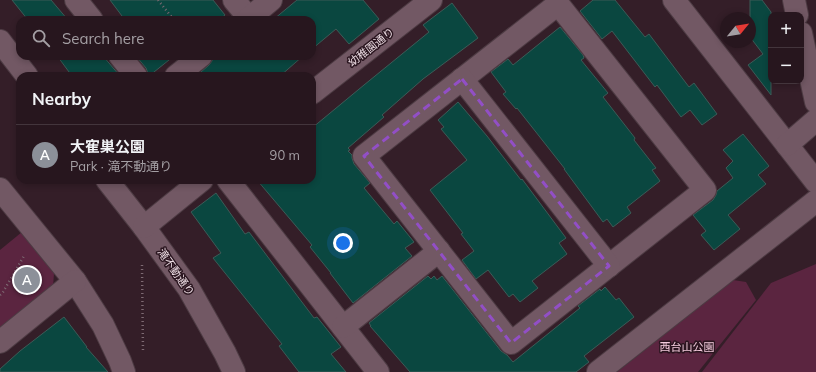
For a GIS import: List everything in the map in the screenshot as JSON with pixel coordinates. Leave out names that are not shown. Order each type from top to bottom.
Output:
[{"type":"street","points":[[76,0],[89,16]]},
{"type":"street","points":[[234,0],[246,16]]},
{"type":"street","points":[[252,16],[272,0]]},
{"type":"street","name":"幼稚園通り","points":[[316,90],[431,0]]},
{"type":"street","points":[[674,0],[816,182]]},
{"type":"street","points":[[794,0],[796,12]]},
{"type":"street","points":[[558,4],[705,190],[511,343],[439,251],[364,156],[558,4]]},
{"type":"street","points":[[0,41],[24,72]]},
{"type":"street","points":[[804,47],[816,102]]},
{"type":"street","points":[[123,60],[133,72]]},
{"type":"street","points":[[181,72],[196,60]]},
{"type":"street","points":[[462,79],[610,266]]},
{"type":"street","points":[[787,145],[816,120]]},
{"type":"street","name":"滝不動通り","points":[[110,184],[144,226],[189,289],[226,353],[234,372]]},
{"type":"street","points":[[144,226],[197,184]]},
{"type":"street","points":[[231,184],[378,372]]},
{"type":"street","points":[[0,189],[74,280],[103,325],[124,372]]},
{"type":"street","points":[[598,372],[816,201]]},
{"type":"street","points":[[343,327],[439,251]]},
{"type":"street","points":[[0,342],[74,280]]},
{"type":"path","points":[[158,0],[171,16]]},
{"type":"path","points":[[0,295],[30,246],[40,238]]},
{"type":"path","points":[[142,260],[143,359]]},
{"type":"highlighted area","points":[[462,79],[609,266],[511,343],[364,156]]},
{"type":"green space","points":[[22,232],[54,273],[53,287],[0,330],[0,250]]},
{"type":"green space","points":[[816,264],[816,372],[702,372],[771,283]]},
{"type":"green space","name":"西台山公園","points":[[733,280],[746,282],[756,300],[698,372],[617,372]]},
{"type":"building","points":[[12,0],[51,0],[65,16],[25,16]]},
{"type":"building","points":[[110,0],[213,0],[225,15],[224,16],[122,16]]},
{"type":"building","points":[[297,0],[363,0],[379,19],[349,44],[336,29],[316,46],[316,16],[278,16]]},
{"type":"building","points":[[593,0],[615,0],[645,37],[649,34],[689,87],[694,83],[717,114],[702,125],[690,110],[681,117],[657,85],[655,87],[612,31],[602,39],[580,11]]},
{"type":"building","points":[[750,0],[762,0],[771,12],[768,12],[768,84],[771,84],[771,95],[748,65],[763,54],[756,45],[756,12],[750,12]]},
{"type":"building","points":[[452,3],[478,38],[423,79],[382,115],[384,117],[348,148],[350,150],[348,151],[352,155],[354,164],[370,183],[364,188],[394,224],[397,221],[414,242],[405,248],[412,256],[353,303],[310,247],[312,245],[260,184],[316,184],[316,125],[429,32],[423,25]]},
{"type":"building","points":[[560,27],[583,55],[584,58],[581,60],[608,93],[603,97],[656,168],[652,170],[660,181],[627,207],[631,213],[613,227],[607,219],[603,222],[565,169],[517,108],[516,109],[503,94],[506,92],[491,72],[508,59],[513,65]]},
{"type":"building","points":[[60,60],[106,60],[117,72],[69,72]]},
{"type":"building","points":[[139,60],[169,60],[154,72],[148,72]]},
{"type":"building","points":[[298,60],[285,72],[201,72],[212,61]]},
{"type":"building","points":[[458,102],[521,180],[522,179],[566,238],[559,243],[567,254],[532,281],[538,288],[520,302],[513,294],[509,297],[488,270],[476,279],[462,260],[474,251],[461,234],[463,233],[430,190],[467,160],[441,129],[444,127],[438,120]]},
{"type":"building","points":[[743,134],[769,166],[758,175],[766,184],[728,215],[740,229],[714,250],[701,235],[706,231],[693,215],[713,200],[717,191],[733,178],[726,168],[733,161],[723,150]]},
{"type":"building","points":[[216,193],[245,234],[249,232],[314,318],[317,317],[341,347],[331,354],[346,372],[299,372],[279,346],[282,344],[213,258],[221,253],[191,212]]},
{"type":"building","points":[[428,276],[431,279],[434,276],[437,280],[442,276],[501,351],[513,362],[580,308],[578,306],[600,289],[601,291],[605,287],[616,300],[619,298],[634,317],[584,356],[589,362],[576,372],[410,372],[369,323]]},
{"type":"building","points":[[64,317],[86,347],[108,372],[0,372],[0,369],[20,351]]},
{"type":"place","name":"大寉巣公園","points":[[27,280]]}]
